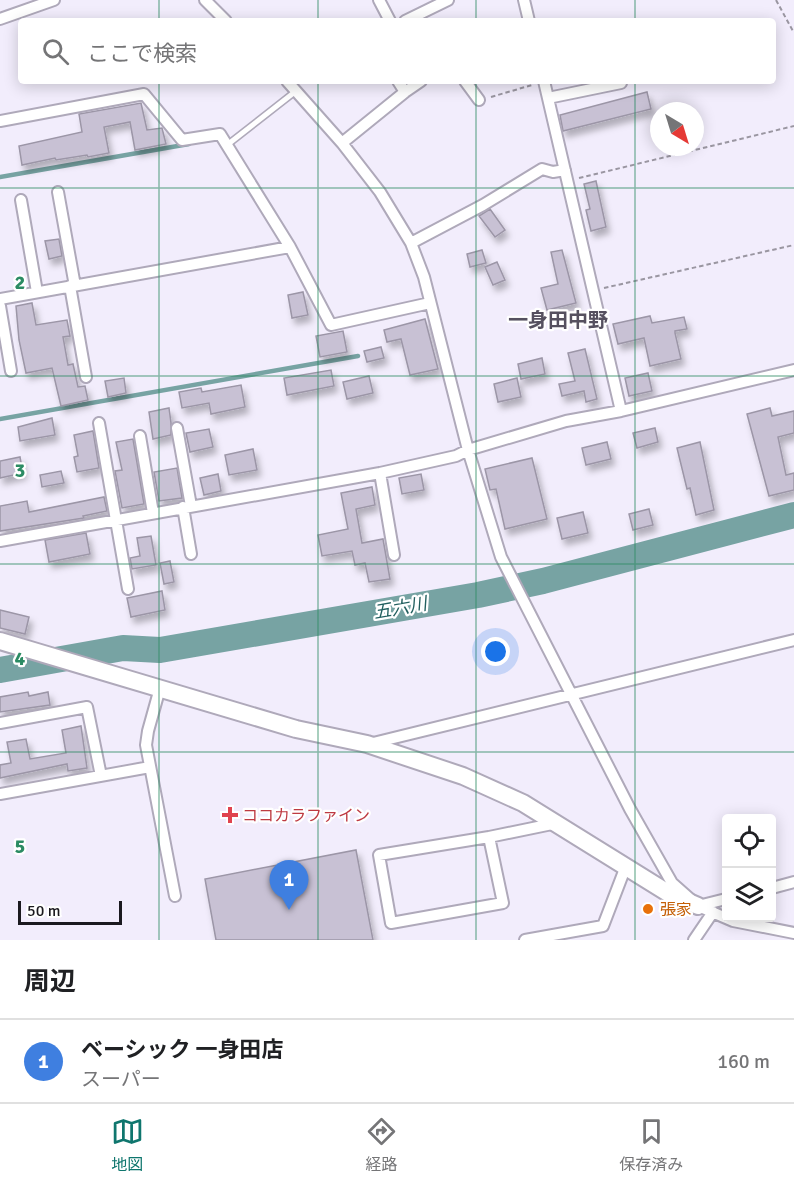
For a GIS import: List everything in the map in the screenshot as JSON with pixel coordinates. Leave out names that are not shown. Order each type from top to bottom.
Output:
[{"type":"street","points":[[0,19],[54,0]]},
{"type":"street","points":[[205,0],[223,18]]},
{"type":"street","points":[[379,0],[388,18]]},
{"type":"street","points":[[411,18],[448,0]]},
{"type":"street","points":[[525,0],[529,18]]},
{"type":"street","points":[[289,84],[342,143],[384,197],[411,243],[422,271],[468,450],[501,557],[573,694],[670,888]]},
{"type":"street","points":[[400,84],[405,92]]},
{"type":"street","points":[[342,143],[417,84]]},
{"type":"street","points":[[467,84],[479,100]]},
{"type":"street","points":[[539,84],[548,98],[621,411]]},
{"type":"street","points":[[548,98],[612,84]]},
{"type":"street","points":[[0,121],[144,94],[182,140],[220,134],[290,247],[331,325],[430,303]]},
{"type":"street","points":[[411,243],[483,205],[542,169],[566,175]]},
{"type":"street","points":[[58,192],[86,377]]},
{"type":"street","points":[[21,200],[37,292]]},
{"type":"street","points":[[0,299],[290,247]]},
{"type":"street","points":[[0,306],[11,371]]},
{"type":"street","points":[[0,541],[380,472],[456,456],[468,450],[556,424],[794,370]]},
{"type":"street","points":[[99,423],[128,589]]},
{"type":"street","points":[[177,428],[191,554]]},
{"type":"street","points":[[140,436],[153,513]]},
{"type":"street","points":[[380,472],[394,555]]},
{"type":"street","points":[[367,744],[794,640]]},
{"type":"street","points":[[0,641],[296,729],[367,744],[484,785],[523,803],[626,866],[706,909],[733,921],[794,933]]},
{"type":"street","points":[[160,688],[147,745],[175,896]]},
{"type":"street","points":[[0,723],[87,707],[101,776]]},
{"type":"street","points":[[0,794],[150,766]]},
{"type":"street","points":[[489,837],[503,903],[391,923],[379,855],[557,823]]},
{"type":"street","points":[[525,940],[603,926],[626,866]]},
{"type":"street","points":[[776,887],[794,882]]},
{"type":"street","points":[[694,940],[706,909],[722,901]]},
{"type":"lane","points":[[227,145],[296,91]]},
{"type":"path","points":[[776,0],[794,33]]},
{"type":"path","points":[[479,100],[535,84]]},
{"type":"path","points":[[566,175],[794,126]]},
{"type":"path","points":[[593,290],[794,245]]},
{"type":"building","points":[[647,92],[650,105],[650,109],[563,131],[560,115]]},
{"type":"building","points":[[141,103],[147,130],[162,128],[166,144],[135,150],[130,122],[104,127],[109,153],[56,160],[55,158],[22,165],[19,146],[82,132],[79,114]]},
{"type":"building","points":[[596,181],[606,227],[591,231],[586,210],[590,209],[584,184]]},
{"type":"building","points":[[490,209],[505,230],[495,237],[479,216]]},
{"type":"building","points":[[59,239],[62,256],[49,259],[45,241]]},
{"type":"building","points":[[482,250],[486,263],[470,267],[467,254]]},
{"type":"building","points":[[562,250],[576,303],[547,310],[541,288],[558,284],[551,252]]},
{"type":"building","points":[[497,262],[505,280],[493,285],[485,267]]},
{"type":"building","points":[[303,292],[308,315],[292,318],[288,295]]},
{"type":"building","points":[[32,303],[36,325],[67,320],[70,336],[63,337],[68,365],[73,364],[78,387],[85,386],[88,400],[61,406],[52,368],[26,373],[19,340],[16,306]]},
{"type":"building","points":[[650,316],[652,323],[684,317],[687,329],[675,331],[681,359],[650,366],[644,338],[618,344],[613,324]]},
{"type":"building","points":[[425,319],[438,369],[410,375],[401,339],[387,342],[384,330]]},
{"type":"building","points":[[343,331],[347,352],[320,357],[316,336]]},
{"type":"building","points":[[381,347],[384,358],[367,362],[364,351]]},
{"type":"building","points":[[585,349],[597,399],[586,402],[584,391],[562,396],[559,384],[575,381],[568,353]]},
{"type":"building","points":[[542,358],[545,374],[521,379],[518,364]]},
{"type":"building","points":[[331,370],[334,386],[287,395],[284,378]]},
{"type":"building","points":[[648,373],[652,391],[629,396],[625,378]]},
{"type":"building","points":[[369,376],[373,393],[347,399],[343,382]]},
{"type":"building","points":[[124,378],[126,393],[108,397],[105,381]]},
{"type":"building","points":[[517,378],[521,397],[498,402],[494,384]]},
{"type":"building","points":[[241,385],[245,407],[211,414],[209,403],[182,408],[179,392],[201,388],[202,392]]},
{"type":"building","points":[[169,408],[171,435],[153,439],[149,412]]},
{"type":"building","points":[[770,408],[772,416],[794,411],[794,433],[778,437],[786,475],[794,473],[794,490],[769,496],[747,414]]},
{"type":"building","points":[[52,418],[55,435],[20,441],[18,427]]},
{"type":"building","points":[[655,428],[658,442],[637,448],[633,433]]},
{"type":"building","points":[[209,429],[213,447],[190,452],[186,433]]},
{"type":"building","points":[[93,431],[99,468],[77,472],[74,457],[78,456],[74,435]]},
{"type":"building","points":[[133,439],[144,504],[122,508],[115,471],[122,470],[116,442]]},
{"type":"building","points":[[607,442],[611,459],[586,465],[582,448]]},
{"type":"building","points":[[700,442],[714,510],[696,515],[677,448]]},
{"type":"building","points":[[253,449],[257,470],[229,475],[225,455]]},
{"type":"building","points":[[20,457],[23,473],[0,478],[0,461]]},
{"type":"building","points":[[532,458],[547,519],[505,529],[496,489],[490,490],[485,469]]},
{"type":"building","points":[[177,468],[182,498],[159,501],[154,472]]},
{"type":"building","points":[[61,471],[64,483],[42,487],[40,475]]},
{"type":"building","points":[[218,474],[221,491],[204,495],[200,478]]},
{"type":"building","points":[[421,474],[424,490],[402,494],[399,478]]},
{"type":"building","points":[[372,487],[375,505],[356,509],[362,543],[383,539],[390,579],[369,582],[365,563],[355,565],[352,551],[322,556],[318,535],[348,529],[341,493]]},
{"type":"building","points":[[104,497],[107,511],[83,516],[84,518],[0,531],[0,506],[27,501],[29,512]]},
{"type":"building","points":[[649,509],[653,525],[633,530],[629,514]]},
{"type":"building","points":[[583,512],[588,533],[562,539],[557,518]]},
{"type":"building","points":[[86,533],[90,554],[49,562],[45,540]]},
{"type":"building","points":[[151,536],[156,565],[132,569],[130,558],[140,556],[137,538]]},
{"type":"building","points":[[170,561],[174,582],[164,584],[160,563]]},
{"type":"building","points":[[162,591],[165,610],[131,617],[127,598]]},
{"type":"building","points":[[0,610],[29,617],[25,634],[0,628]]},
{"type":"building","points":[[28,692],[29,696],[48,692],[50,705],[0,712],[0,697]]},
{"type":"building","points":[[81,726],[87,768],[68,771],[67,764],[0,778],[0,765],[11,763],[7,742],[26,739],[30,759],[66,753],[62,730]]},
{"type":"building","points":[[356,850],[373,940],[216,940],[205,879]]},
{"type":"waterway","points":[[0,177],[189,144]]},
{"type":"waterway","points":[[0,419],[358,356]]},
{"type":"waterway","name":"五六川","points":[[0,670],[123,648],[160,650],[478,595],[543,581],[794,515]]},
{"type":"place","name":"ココカラファイン","points":[[230,815]]},
{"type":"place","name":"張家","points":[[648,909]]},
{"type":"place","name":"ベーシック 一身田店","points":[[289,910]]},
{"type":"district","name":"一身田中野","points":[[558,320]]}]
